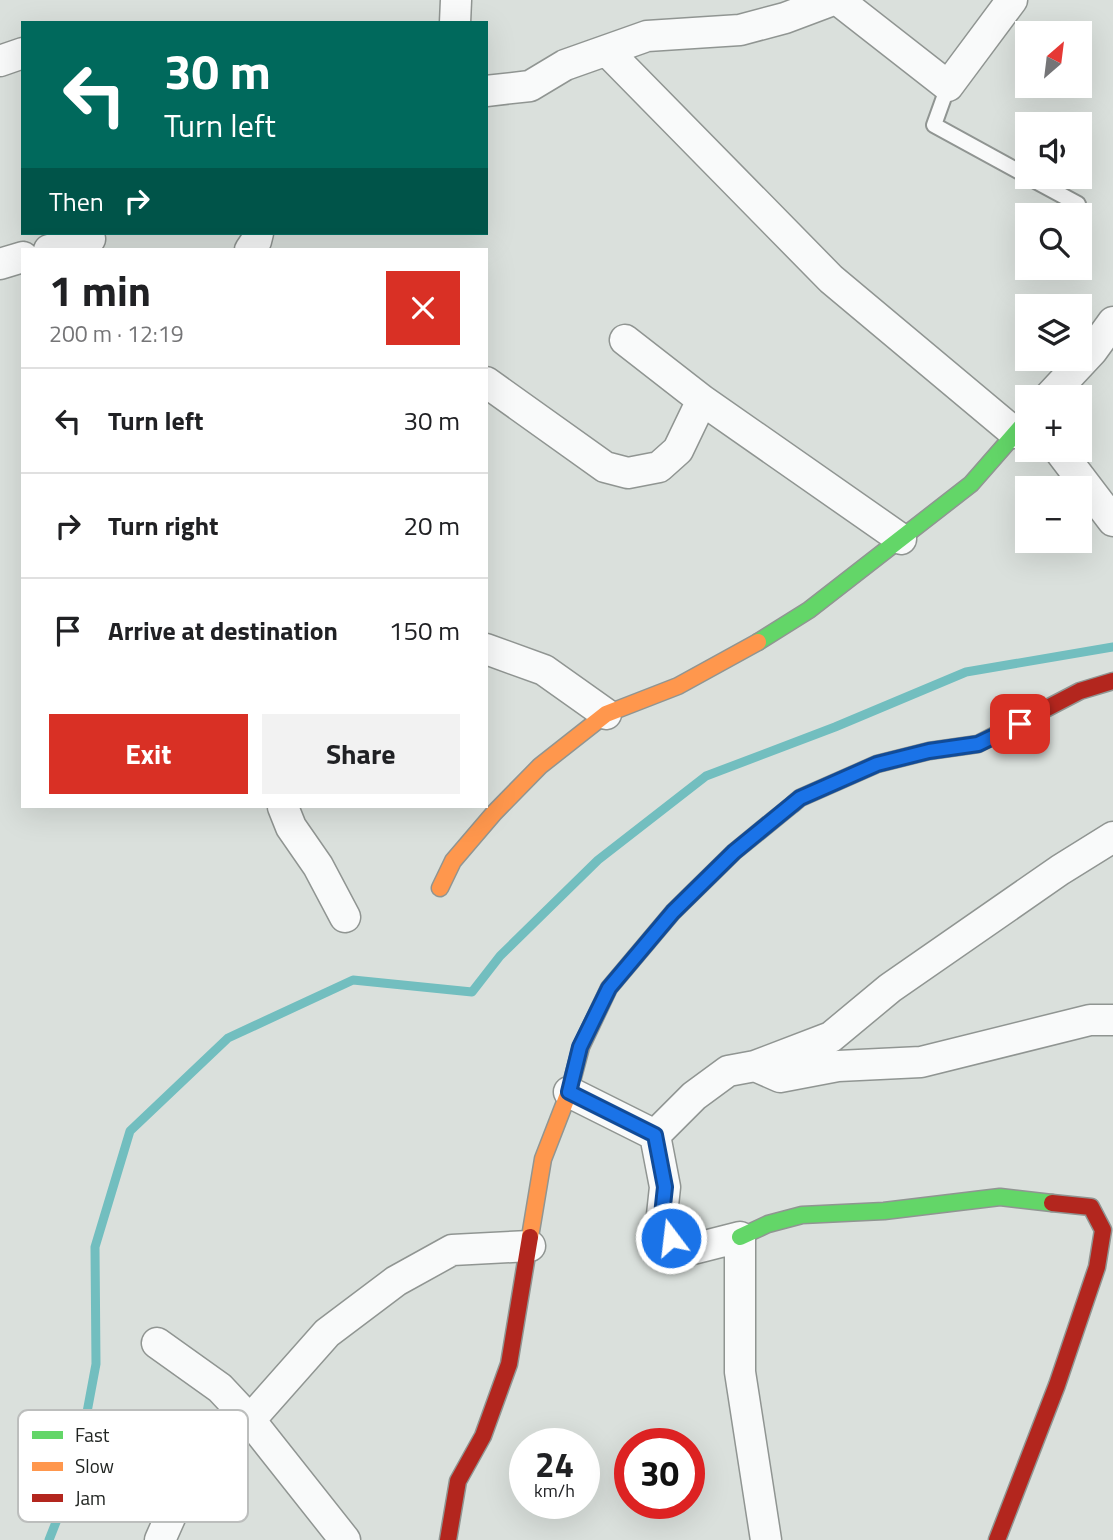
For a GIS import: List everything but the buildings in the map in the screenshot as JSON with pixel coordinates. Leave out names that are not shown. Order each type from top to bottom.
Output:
[{"type":"street","points":[[455,21],[456,0]]},
{"type":"street","points":[[488,91],[530,86],[565,65],[647,36],[740,30],[836,0],[948,86],[1012,0]]},
{"type":"street","points":[[607,51],[831,279],[1015,421]]},
{"type":"street","points":[[0,61],[21,54]]},
{"type":"street","points":[[56,248],[90,239]]},
{"type":"street","points":[[0,264],[21,258]]},
{"type":"street","points":[[1060,385],[1092,351],[1113,323]]},
{"type":"street","points":[[625,340],[702,400],[901,539]]},
{"type":"street","points":[[488,383],[605,467],[628,473],[659,467],[678,450],[702,400]]},
{"type":"street","points":[[440,888],[453,861],[494,813],[540,766],[606,714],[678,686],[748,649],[809,610],[971,484],[1015,433]]},
{"type":"street","points":[[1068,462],[1113,521]]},
{"type":"street","points":[[488,650],[544,670],[606,714]]},
{"type":"street","points":[[447,1540],[458,1481],[483,1436],[509,1364],[544,1159],[569,1092],[580,1047],[609,988],[673,912],[734,852],[800,798],[877,764],[929,751],[978,744],[1080,691],[1113,681]]},
{"type":"street","points":[[283,808],[291,827],[318,866],[345,917]]},
{"type":"street","points":[[655,1135],[694,1096],[728,1071],[755,1066],[831,1037],[890,988],[1060,870],[1113,837]]},
{"type":"street","points":[[755,1066],[780,1077],[838,1066],[921,1062],[1077,1023],[1113,1020]]},
{"type":"street","points":[[569,1092],[655,1135]]},
{"type":"street","points":[[655,1135],[665,1187],[661,1224],[681,1252],[740,1237],[768,1224],[803,1215],[884,1211],[1000,1197],[1091,1208],[1103,1230],[1097,1267],[1057,1385],[997,1540]]},
{"type":"street","points":[[740,1237],[740,1372],[766,1540]]},
{"type":"street","points":[[345,1540],[250,1420],[327,1333],[396,1282],[452,1250],[530,1246]]},
{"type":"street","points":[[157,1343],[220,1388],[241,1410]]},
{"type":"street","points":[[160,1540],[168,1522]]},
{"type":"lane","points":[[948,86],[934,125],[1015,169]]},
{"type":"lane","points":[[1051,189],[1076,203]]},
{"type":"waterway","points":[[87,1410],[96,1364],[95,1247],[130,1131],[228,1038],[353,980],[472,992],[500,956],[598,860],[706,776],[835,727],[966,672],[1113,647]]},
{"type":"waterway","points":[[49,1540],[56,1522]]},
{"type":"traffic: fast","points":[[758,642],[809,610],[971,484],[1015,434]]},
{"type":"traffic: fast","points":[[740,1237],[768,1224],[802,1215],[884,1211],[1000,1197],[1052,1203]]},
{"type":"traffic: slow","points":[[440,888],[453,861],[494,813],[540,766],[606,714],[678,686],[758,642]]},
{"type":"traffic: slow","points":[[530,1237],[543,1159],[569,1092],[581,1047],[609,988],[673,912],[734,852],[793,804]]},
{"type":"traffic: jam","points":[[793,804],[800,798],[877,764],[929,751],[978,744],[1080,691],[1113,681]]},
{"type":"traffic: jam","points":[[997,1540],[1057,1385],[1097,1267],[1103,1230],[1091,1207],[1052,1203]]},
{"type":"traffic: jam","points":[[448,1540],[458,1481],[483,1436],[509,1364],[530,1237]]},
{"type":"route","points":[[671,1238],[661,1224],[665,1187],[655,1135],[569,1092],[580,1047],[609,988],[673,912],[734,852],[800,798],[877,764],[929,751],[978,744],[1020,724]]}]
